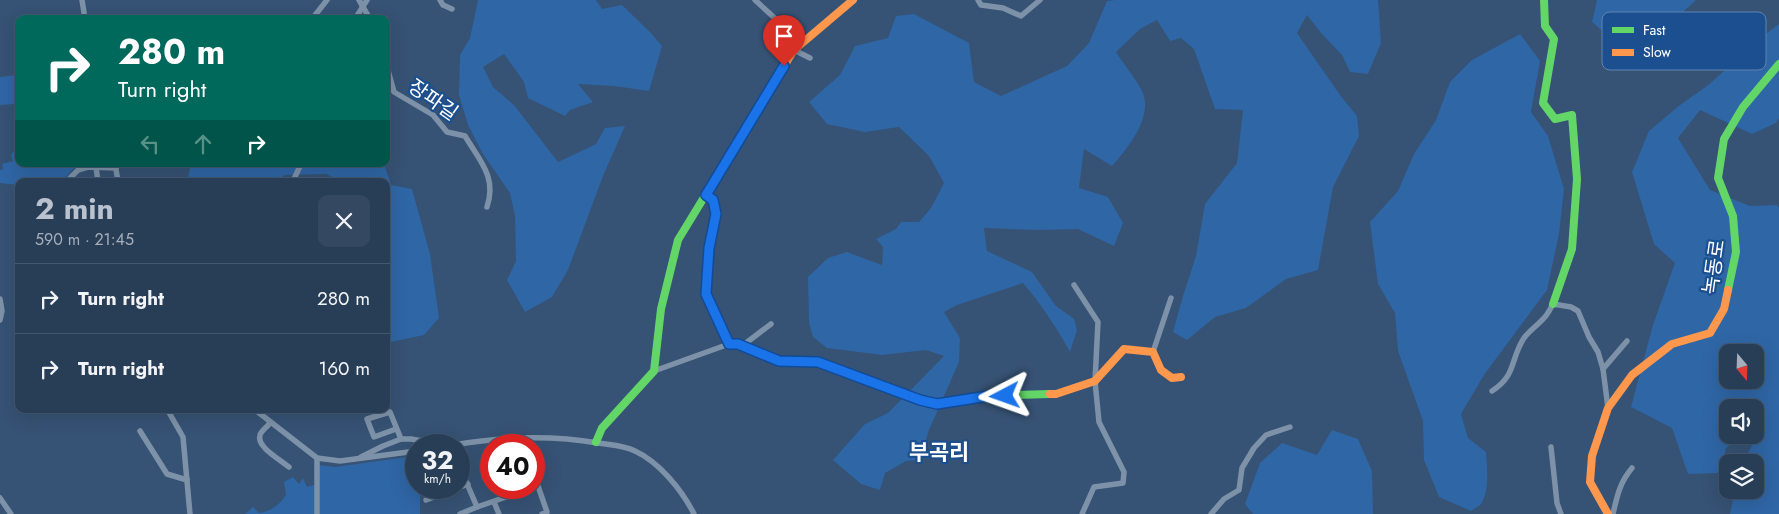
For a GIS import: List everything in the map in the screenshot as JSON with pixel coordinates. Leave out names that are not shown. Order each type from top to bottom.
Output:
[{"type":"street","points":[[82,0],[85,15]]},
{"type":"street","points":[[315,15],[327,0]]},
{"type":"street","points":[[440,0],[444,5],[452,9]]},
{"type":"street","points":[[755,0],[779,22],[794,50],[810,58]]},
{"type":"street","points":[[654,372],[661,309],[678,240],[794,50],[853,0]]},
{"type":"street","points":[[978,0],[981,5],[1003,8],[1021,16],[1040,0]]},
{"type":"street","points":[[1492,391],[1501,385],[1511,371],[1517,350],[1525,336],[1545,318],[1553,304],[1572,249],[1577,179],[1572,115],[1555,119],[1543,103],[1554,39],[1545,26],[1544,0]]},
{"type":"street","points":[[357,15],[363,2]]},
{"type":"street","points":[[363,2],[368,15]]},
{"type":"street","name":"녹동로","points":[[1608,514],[1590,482],[1592,456],[1608,408],[1632,375],[1672,344],[1710,333],[1724,309],[1736,252],[1734,216],[1718,178],[1724,139],[1743,107],[1779,64]]},
{"type":"street","name":"장파길","points":[[390,78],[394,92],[433,115],[447,132],[466,136],[489,176],[492,194],[487,207]]},
{"type":"street","points":[[70,178],[78,170],[88,167],[106,167]]},
{"type":"street","points":[[96,168],[98,178]]},
{"type":"street","points":[[706,195],[713,200],[716,214],[709,248],[706,294],[729,344]]},
{"type":"street","points":[[1074,285],[1098,322],[1095,381],[1099,422],[1124,472],[1124,483],[1094,487],[1082,514]]},
{"type":"street","points":[[1171,298],[1153,352],[1161,370],[1172,378],[1181,377]]},
{"type":"street","points":[[0,299],[2,311],[0,320]]},
{"type":"street","name":"녹동로","points":[[1553,304],[1571,307],[1578,311],[1598,352],[1603,369],[1608,408]]},
{"type":"street","points":[[596,442],[602,428],[654,372],[729,344],[746,343],[771,324]]},
{"type":"street","points":[[1603,369],[1627,341]]},
{"type":"street","points":[[738,344],[779,361],[818,362],[920,400],[937,404],[988,396],[1056,394],[1095,381],[1124,349],[1153,352]]},
{"type":"street","points":[[390,412],[401,439]]},
{"type":"street","points":[[169,413],[183,437],[190,514]]},
{"type":"street","points":[[259,413],[317,458],[340,461],[405,452]]},
{"type":"street","points":[[387,413],[367,419],[374,437],[396,429]]},
{"type":"street","points":[[270,423],[260,434],[259,440],[262,446],[289,466]]},
{"type":"street","points":[[1211,514],[1224,499],[1239,490],[1242,468],[1254,448],[1266,435],[1290,427]]},
{"type":"street","points":[[140,431],[167,474],[187,480]]},
{"type":"street","points":[[356,459],[383,446],[405,439]]},
{"type":"street","points":[[470,443],[502,439],[588,440],[625,447],[637,452],[653,463],[680,492],[694,514]]},
{"type":"street","points":[[1551,447],[1560,514]]},
{"type":"street","points":[[317,458],[317,514]]},
{"type":"street","points":[[1613,514],[1618,491],[1624,478],[1632,468]]},
{"type":"street","points":[[460,514],[538,486],[547,512],[542,514]]},
{"type":"street","points":[[470,489],[478,508]]},
{"type":"street","points":[[0,498],[10,514]]},
{"type":"street","points":[[494,502],[499,514]]},
{"type":"shaded area","points":[[478,0],[596,0],[602,9],[622,5],[662,46],[649,91],[614,86],[578,84],[593,102],[570,110],[565,116],[528,98],[524,82],[504,54],[483,67],[493,87],[514,105],[558,162],[596,144],[605,128],[625,126],[603,176],[568,270],[552,297],[525,312],[507,280],[516,261],[515,216],[510,193],[483,154],[468,125],[459,95],[460,55],[470,38]]},
{"type":"shaded area","points":[[1378,0],[1381,43],[1368,74],[1350,72],[1342,55],[1307,15],[1297,33],[1357,116],[1359,136],[1333,187],[1318,270],[1286,279],[1246,308],[1215,317],[1187,340],[1173,332],[1196,256],[1205,204],[1237,163],[1243,110],[1215,109],[1194,49],[1181,38],[1170,41],[1157,20],[1140,29],[1116,52],[1142,91],[1145,101],[1145,111],[1138,131],[1112,166],[1084,149],[1079,188],[1108,197],[1123,223],[1114,246],[1078,229],[984,228],[987,251],[1032,272],[1056,306],[1074,319],[1077,330],[1070,352],[1048,316],[1023,283],[957,305],[944,312],[960,338],[959,362],[929,430],[920,460],[906,461],[885,473],[880,490],[861,484],[833,460],[865,424],[888,413],[944,356],[926,350],[882,355],[827,348],[813,337],[809,323],[808,277],[828,258],[847,252],[882,265],[883,247],[876,239],[896,229],[901,222],[919,222],[931,208],[944,183],[929,156],[899,127],[865,132],[827,124],[809,102],[840,75],[855,46],[888,38],[896,16],[914,14],[969,43],[974,82],[1001,96],[1067,66],[1089,43],[1107,1]]},
{"type":"shaded area","points":[[1597,0],[1696,0],[1683,12],[1602,12],[1602,30],[1592,22]]},
{"type":"shaded area","points":[[1779,24],[1779,118],[1776,123],[1752,134],[1700,110],[1678,138],[1710,190],[1750,206],[1777,205],[1779,208],[1779,514],[1730,514],[1733,499],[1764,499],[1764,454],[1747,454],[1753,444],[1764,444],[1764,399],[1719,399],[1719,444],[1731,444],[1726,448],[1725,454],[1719,454],[1719,473],[1688,474],[1672,428],[1631,407],[1653,325],[1675,263],[1654,244],[1632,172],[1649,131],[1680,105],[1707,86],[1725,70],[1766,70],[1766,34]]},
{"type":"shaded area","points":[[1520,34],[1540,61],[1531,112],[1548,136],[1564,189],[1559,234],[1547,290],[1484,375],[1461,414],[1468,438],[1486,452],[1486,492],[1481,504],[1471,511],[1439,497],[1424,460],[1423,421],[1398,351],[1395,313],[1378,284],[1370,222],[1398,191],[1414,154],[1436,120],[1450,82],[1472,60]]},
{"type":"shaded area","points":[[15,75],[15,104],[0,105],[0,77]]},
{"type":"shaded area","points":[[15,150],[15,167],[75,167],[65,178],[15,178],[15,185],[0,183],[0,170],[3,169],[2,164],[13,161],[11,155]]},
{"type":"shaded area","points":[[190,167],[385,167],[389,178],[335,178],[326,174],[284,175],[282,178],[188,178]]},
{"type":"shaded area","points":[[390,182],[391,185],[412,189],[430,254],[439,318],[424,335],[390,342]]},
{"type":"shaded area","points":[[1332,430],[1358,439],[1372,471],[1373,514],[1253,514],[1245,504],[1260,463],[1282,443],[1317,455]]},
{"type":"shaded area","points":[[405,457],[405,499],[420,499],[420,514],[245,514],[253,507],[259,513],[275,507],[286,495],[284,482],[293,477],[299,484],[303,478],[307,487],[317,484],[318,465],[335,467]]},
{"type":"traffic: fast","points":[[1544,0],[1545,26],[1554,39],[1543,103],[1555,119],[1572,115],[1577,179],[1572,249],[1553,304]]},
{"type":"traffic: fast","points":[[1728,290],[1736,252],[1733,216],[1718,178],[1724,139],[1743,107],[1779,64]]},
{"type":"traffic: fast","points":[[596,442],[602,428],[654,371],[661,309],[678,240],[780,73]]},
{"type":"traffic: fast","points":[[738,344],[779,361],[818,362],[921,400],[937,404],[988,396],[1050,394]]},
{"type":"traffic: slow","points":[[780,73],[794,50],[853,0]]},
{"type":"traffic: slow","points":[[1608,514],[1590,482],[1592,456],[1608,408],[1632,375],[1672,344],[1710,333],[1724,309],[1728,290]]},
{"type":"traffic: slow","points":[[1050,394],[1056,394],[1095,381],[1124,349],[1153,352],[1161,370],[1172,378],[1181,377]]},
{"type":"district","name":"부곡리","points":[[939,452]]},
{"type":"route","points":[[784,66],[706,195],[713,200],[716,214],[709,248],[706,294],[729,344],[738,344],[779,361],[818,362],[920,400],[937,404],[988,396],[1005,396]]}]
